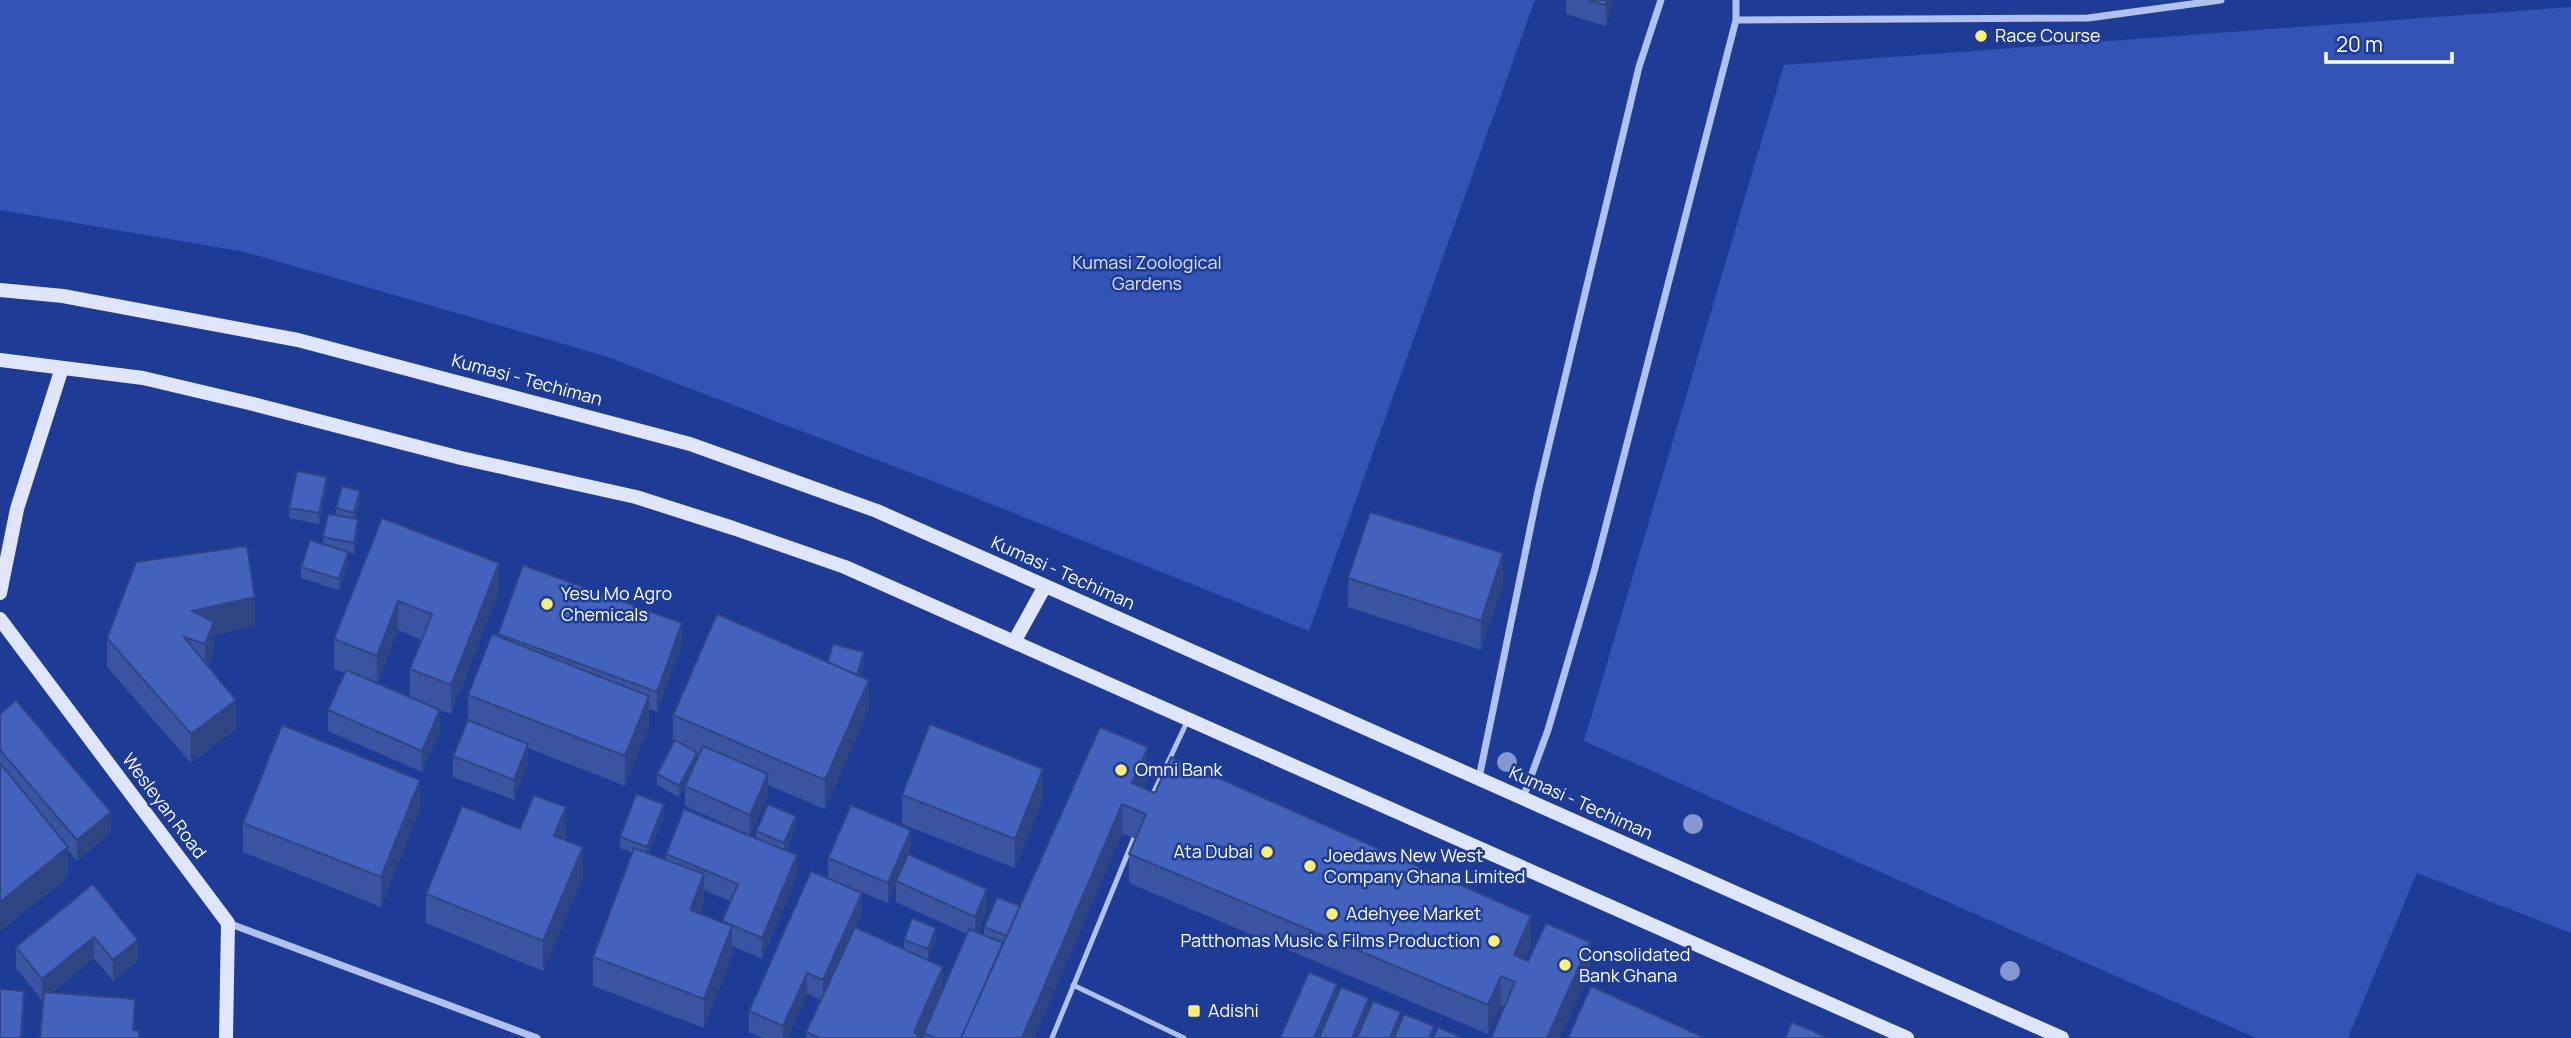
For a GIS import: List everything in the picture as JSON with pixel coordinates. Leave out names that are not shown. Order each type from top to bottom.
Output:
[{"type":"main road","name":"Kumasi - Techiman","points":[[0,290],[63,296],[298,340],[690,444],[877,511],[2062,1038]]},
{"type":"main road","points":[[0,360],[157,381],[449,454],[636,497],[733,528],[845,568],[1907,1038]]},
{"type":"main road","points":[[0,593],[17,509],[62,368]]},
{"type":"main road","points":[[1014,642],[1045,586]]},
{"type":"main road","name":"Wesleyan Road","points":[[0,619],[228,923]]},
{"type":"main road","points":[[226,1038],[228,923]]},
{"type":"street","points":[[1479,778],[1538,491],[1639,67],[1661,0]]},
{"type":"street","points":[[1523,798],[1548,730],[1594,572],[1736,20],[1736,0]]},
{"type":"street","points":[[1736,20],[2088,18],[2221,0]]},
{"type":"street","points":[[228,923],[537,1038]]},
{"type":"lane","points":[[1148,805],[1188,719]]},
{"type":"lane","points":[[1052,1038],[1134,838]]},
{"type":"lane","points":[[1073,985],[1184,1038]]},
{"type":"green space","name":"Kumasi Zoological Gardens","points":[[0,0],[1535,0],[1309,631],[961,492],[605,356],[245,252],[0,210]]},
{"type":"green space","points":[[2571,7],[2571,933],[2417,873],[2348,1038],[2256,1038],[1584,741],[1784,65]]},
{"type":"building","points":[[1589,0],[1607,0],[1606,5]]},
{"type":"building","points":[[297,471],[327,477],[319,513],[289,508]]},
{"type":"building","points":[[342,486],[360,491],[354,513],[336,508]]},
{"type":"building","points":[[1370,512],[1503,553],[1481,621],[1348,578]]},
{"type":"building","points":[[328,514],[358,519],[354,543],[323,537]]},
{"type":"building","points":[[382,518],[499,563],[451,685],[410,669],[432,614],[398,601],[377,656],[334,639]]},
{"type":"building","points":[[310,540],[348,552],[339,579],[301,567]]},
{"type":"building","points":[[247,546],[255,597],[192,611],[214,622],[205,644],[184,637],[236,700],[191,734],[107,638],[136,562]]},
{"type":"building","points":[[523,565],[682,623],[657,692],[498,634]]},
{"type":"building","points":[[717,614],[869,680],[825,780],[673,715]]},
{"type":"building","points":[[492,634],[649,696],[625,756],[468,695]]},
{"type":"building","points":[[833,644],[864,652],[857,675],[828,662]]},
{"type":"building","points":[[346,670],[440,710],[422,751],[328,710]]},
{"type":"building","points":[[16,700],[111,812],[77,840],[0,750],[0,714]]},
{"type":"building","points":[[468,720],[528,744],[514,780],[453,756]]},
{"type":"building","points":[[930,724],[1043,769],[1015,839],[902,795]]},
{"type":"building","points":[[282,725],[420,780],[381,877],[243,823]]},
{"type":"building","name":"Adehyee Market","points":[[1100,727],[1148,747],[1132,783],[1155,793],[1171,757],[1531,916],[1514,955],[1528,961],[1546,923],[1590,942],[1547,1038],[1491,1038],[1515,982],[1501,976],[1488,1005],[1129,854],[1146,814],[1122,804],[1022,1038],[961,1038]]},
{"type":"building","points":[[675,740],[697,753],[679,786],[657,774]]},
{"type":"building","points":[[703,746],[768,774],[750,815],[685,786]]},
{"type":"building","points":[[0,763],[68,847],[0,902]]},
{"type":"building","points":[[636,794],[664,804],[647,847],[620,837]]},
{"type":"building","points":[[534,795],[566,807],[554,836],[583,847],[543,941],[426,894],[462,806],[520,829]]},
{"type":"building","points":[[768,804],[796,816],[784,843],[756,831]]},
{"type":"building","points":[[851,805],[911,830],[888,883],[828,858]]},
{"type":"building","points":[[684,809],[797,855],[762,938],[722,921],[738,884],[666,854]]},
{"type":"building","points":[[634,848],[704,874],[690,910],[732,926],[704,999],[593,957]]},
{"type":"building","points":[[908,854],[987,889],[975,917],[896,881]]},
{"type":"building","points":[[811,871],[862,893],[823,980],[807,973],[783,1026],[749,1011]]},
{"type":"building","points":[[93,884],[138,940],[113,960],[94,937],[42,979],[16,947]]},
{"type":"building","points":[[997,897],[1020,906],[1007,936],[984,927]]},
{"type":"building","points":[[912,918],[936,928],[928,949],[904,940]]},
{"type":"building","points":[[855,927],[943,967],[914,1032],[921,1038],[820,1038],[806,1032]]},
{"type":"building","points":[[969,929],[1003,943],[961,1038],[935,1038],[924,1033]]},
{"type":"building","points":[[1309,972],[1337,984],[1314,1038],[1280,1038]]},
{"type":"building","points":[[1591,986],[1705,1038],[1568,1038]]},
{"type":"building","points":[[1341,987],[1369,998],[1352,1038],[1319,1038]]},
{"type":"building","points":[[0,989],[24,991],[21,1038],[0,1038]]},
{"type":"building","points":[[44,992],[135,999],[133,1030],[139,1030],[139,1038],[40,1038]]},
{"type":"building","points":[[1373,1001],[1401,1012],[1390,1038],[1357,1038]]},
{"type":"building","points":[[1404,1014],[1434,1026],[1429,1038],[1394,1038]]},
{"type":"building","points":[[1792,1022],[1829,1038],[1785,1038]]},
{"type":"building","points":[[1438,1027],[1463,1038],[1433,1038]]},
{"type":"place","name":"Race Course","points":[[1981,36]]},
{"type":"place","name":"Yesu Mo Agro Chemicals","points":[[547,604]]},
{"type":"place","name":"Omni Bank","points":[[1121,770]]},
{"type":"place","name":"Ata Dubai","points":[[1267,852]]},
{"type":"place","name":"Joedaws New West Company Ghana Limited","points":[[1310,866]]},
{"type":"place","name":"Adehyee Market","points":[[1332,914]]},
{"type":"place","name":"Patthomas Music & Films Production","points":[[1494,941]]},
{"type":"place","name":"Consolidated Bank Ghana","points":[[1565,965]]},
{"type":"place","name":"Adishi","points":[[1194,1011]]}]
